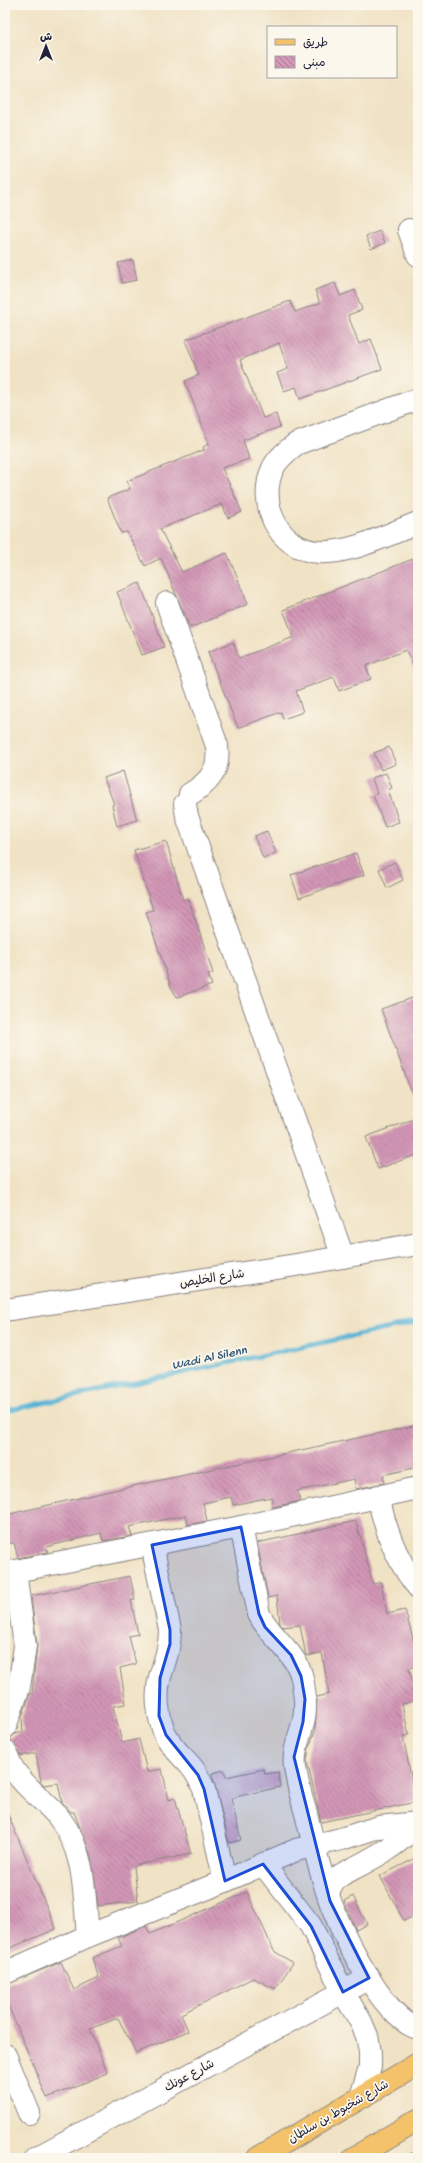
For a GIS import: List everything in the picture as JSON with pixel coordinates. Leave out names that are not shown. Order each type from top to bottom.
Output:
[{"type":"main road","name":"شارع شخبوط بن سلطان","points":[[258,2158],[418,2064]]},
{"type":"main road","points":[[354,2158],[418,2120]]},
{"type":"street","points":[[409,230],[418,255]]},
{"type":"street","points":[[418,399],[296,444],[283,454],[274,467],[268,482],[267,498],[270,514],[277,528],[284,536],[302,548],[317,552],[333,553],[418,523]]},
{"type":"street","points":[[167,603],[218,752],[216,768],[211,778],[205,785],[187,799],[187,816],[343,1257]]},
{"type":"street","name":"شارع الخليص","points":[[5,1310],[418,1244]]},
{"type":"street","points":[[5,1727],[19,1687],[26,1646],[10,1572],[241,1528],[418,1488]]},
{"type":"street","points":[[378,1496],[390,1540],[400,1561],[418,1587]]},
{"type":"street","points":[[241,1528],[259,1614],[265,1627],[291,1655],[301,1676],[305,1699],[304,1722],[296,1744],[294,1757],[295,1769],[329,1897],[369,1978],[389,2009],[400,2020],[418,2028]]},
{"type":"street","points":[[152,1545],[170,1630],[170,1644],[160,1678],[158,1697],[159,1716],[166,1735],[176,1751],[198,1775],[204,1789],[224,1881]]},
{"type":"street","points":[[5,1751],[14,1771],[59,1818],[72,1835],[82,1868],[88,1936]]},
{"type":"street","points":[[5,1973],[88,1936],[296,1850],[342,1839],[379,1826],[418,1823]]},
{"type":"street","points":[[304,1915],[329,1897],[341,1875],[389,1850],[418,1823]]},
{"type":"street","points":[[263,1864],[304,1915],[367,2036],[370,2052],[370,2067],[361,2097]]},
{"type":"street","name":"شارع عونك","points":[[36,2158],[369,1978]]},
{"type":"street","points":[[5,2055],[30,2113]]},
{"type":"path","points":[[405,2158],[418,2150]]},
{"type":"highlighted area","points":[[241,1527],[259,1614],[265,1627],[291,1655],[301,1676],[305,1699],[303,1722],[294,1757],[330,1901],[369,1978],[343,1992],[311,1926],[263,1864],[225,1881],[204,1789],[198,1775],[166,1735],[159,1716],[160,1678],[170,1644],[170,1630],[152,1545]]},
{"type":"building","points":[[380,231],[385,243],[371,249],[366,236]]},
{"type":"building","points":[[133,260],[137,280],[122,283],[118,263]]},
{"type":"building","points":[[335,283],[340,296],[355,290],[362,310],[348,315],[359,344],[371,339],[382,369],[300,399],[296,387],[284,391],[277,373],[288,369],[279,343],[240,360],[263,418],[276,414],[280,427],[243,440],[249,459],[222,468],[242,512],[228,518],[222,504],[160,529],[182,572],[227,553],[248,604],[190,628],[161,558],[145,566],[127,532],[121,533],[107,498],[130,489],[127,481],[204,450],[203,447],[209,444],[185,381],[199,375],[185,340],[290,301],[295,312],[320,303],[315,290]]},
{"type":"building","points":[[418,557],[418,677],[406,650],[366,666],[371,679],[339,691],[334,677],[296,691],[303,712],[283,719],[281,712],[238,728],[208,652],[233,642],[239,658],[294,637],[283,610]]},
{"type":"building","points":[[140,583],[164,647],[142,655],[117,592]]},
{"type":"building","points":[[389,747],[396,764],[381,770],[374,753]]},
{"type":"building","points":[[123,771],[137,820],[117,826],[112,805],[114,804],[104,778]]},
{"type":"building","points":[[386,773],[392,788],[388,790],[399,822],[385,827],[373,795],[377,794],[372,778]]},
{"type":"building","points":[[267,831],[276,853],[263,858],[254,836]]},
{"type":"building","points":[[166,841],[183,900],[188,898],[213,973],[208,975],[212,985],[177,997],[171,987],[146,912],[153,910],[134,850]]},
{"type":"building","points":[[356,853],[364,875],[299,898],[291,875]]},
{"type":"building","points":[[395,862],[403,880],[387,888],[379,869]]},
{"type":"building","points":[[418,996],[418,1107],[417,1107],[381,1009]]},
{"type":"building","points":[[414,1119],[418,1130],[418,1154],[378,1169],[366,1137]]},
{"type":"building","points":[[418,1425],[418,1467],[383,1475],[384,1483],[356,1489],[354,1479],[297,1491],[300,1501],[273,1507],[271,1497],[233,1505],[231,1497],[203,1503],[207,1521],[188,1525],[186,1515],[129,1527],[132,1536],[103,1541],[101,1533],[46,1547],[48,1552],[18,1558],[14,1543],[5,1544],[5,1515]]},
{"type":"building","points":[[356,1521],[373,1584],[381,1582],[387,1614],[405,1610],[414,1642],[418,1641],[418,1666],[409,1668],[417,1700],[402,1704],[409,1735],[403,1736],[416,1802],[321,1822],[307,1761],[309,1748],[315,1731],[317,1697],[329,1694],[322,1653],[306,1656],[300,1625],[283,1627],[280,1624],[277,1596],[268,1598],[257,1543]]},
{"type":"building","points":[[130,1576],[135,1600],[131,1600],[138,1634],[129,1636],[136,1664],[120,1668],[126,1704],[113,1706],[122,1743],[139,1739],[147,1772],[162,1769],[169,1800],[175,1798],[191,1854],[137,1865],[134,1867],[138,1901],[98,1906],[91,1856],[74,1812],[71,1812],[62,1802],[58,1783],[44,1785],[41,1782],[36,1753],[21,1756],[10,1738],[15,1734],[23,1732],[22,1717],[30,1694],[32,1694],[37,1645],[31,1596]]},
{"type":"building","points":[[264,1769],[265,1774],[278,1772],[280,1787],[231,1798],[241,1840],[229,1843],[212,1773],[224,1770],[226,1777]]},
{"type":"building","points":[[5,1807],[56,1929],[5,1950]]},
{"type":"building","points":[[418,1857],[418,1914],[404,1921],[380,1876]]},
{"type":"building","points":[[247,1892],[274,1951],[293,1963],[275,1989],[253,1978],[181,2014],[188,2031],[136,2053],[118,2018],[90,2029],[108,2073],[47,2098],[5,1998],[5,1985],[61,1962],[74,1990],[99,1978],[92,1958],[122,1946],[118,1938],[146,1926],[150,1934]]},
{"type":"building","points":[[353,1896],[367,1924],[356,1930],[344,1901]]},
{"type":"waterway","name":"Wadi Al Silenn","points":[[5,1411],[418,1322]]}]
